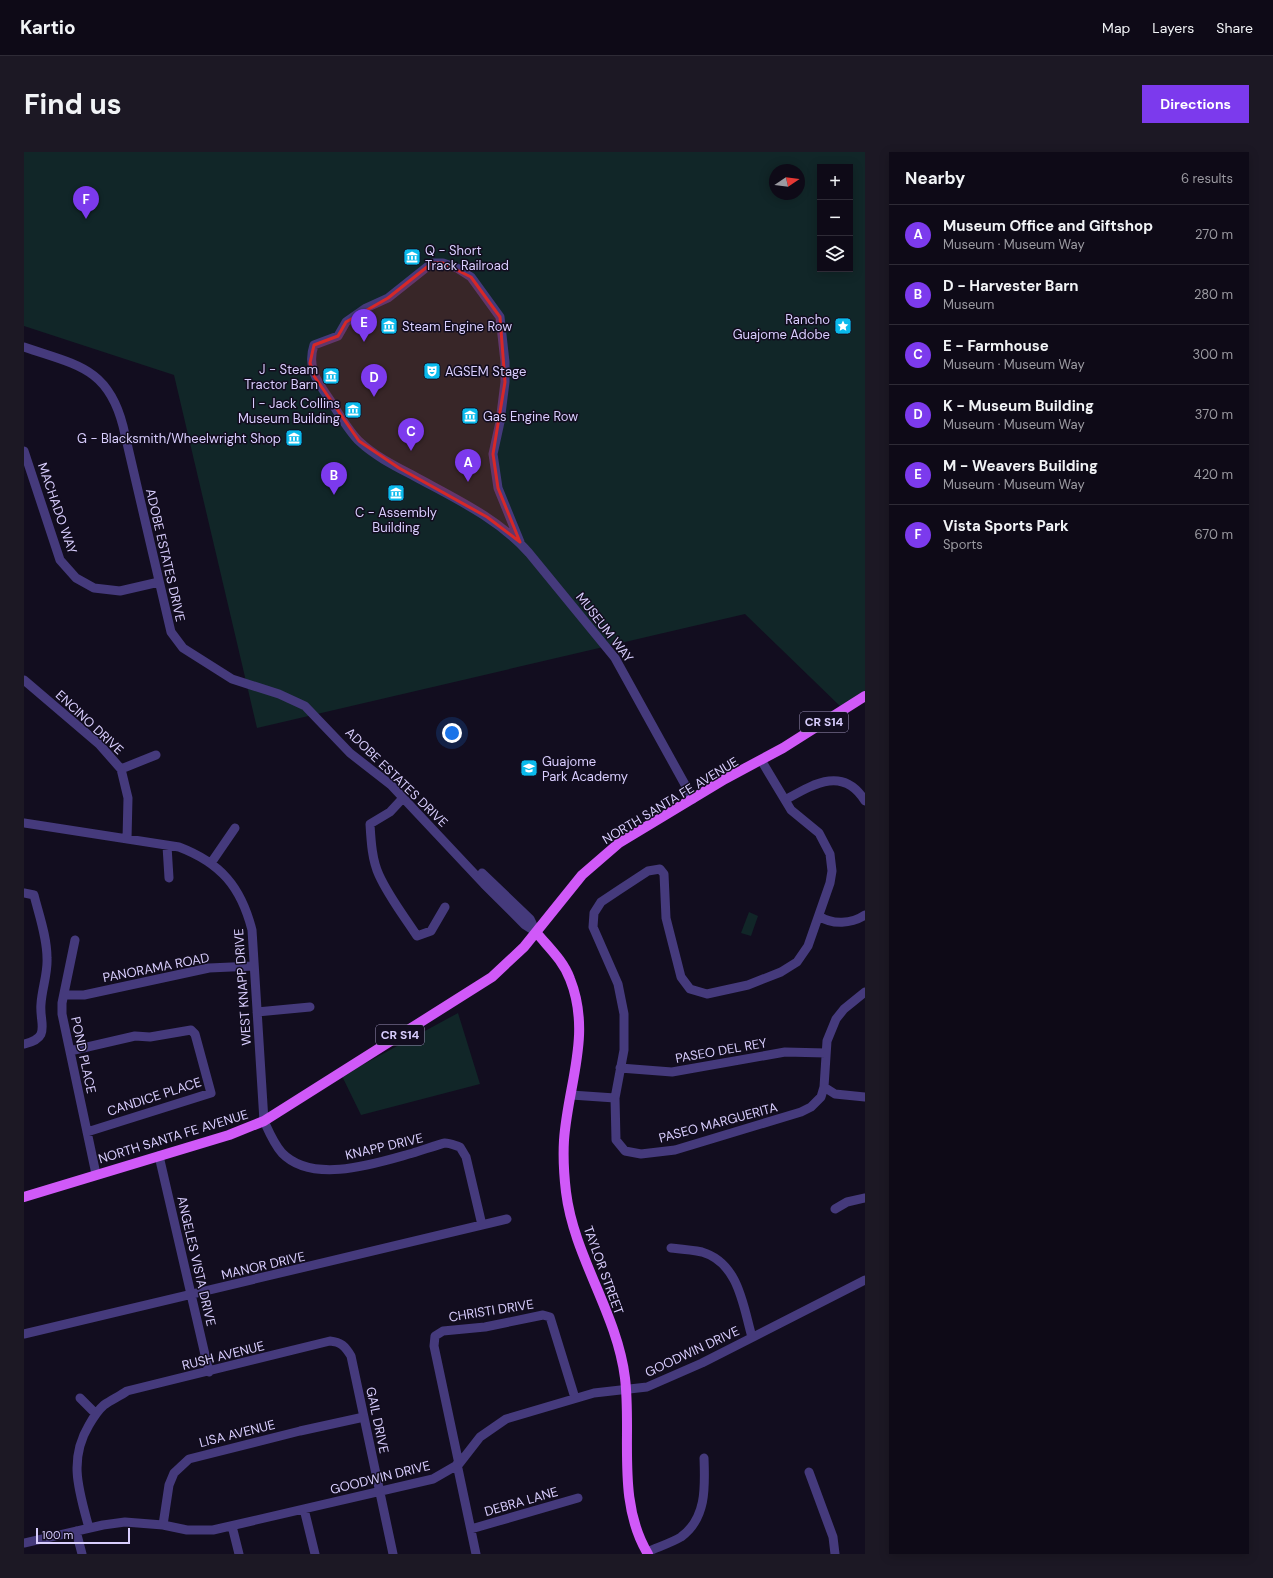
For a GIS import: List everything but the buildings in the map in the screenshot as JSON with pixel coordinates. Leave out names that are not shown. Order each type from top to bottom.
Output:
[{"type":"main road","name":"NORTH SANTA FE AVENUE","points":[[24,1197],[229,1135],[264,1121],[492,977],[524,947],[570,889],[600,858],[619,843],[761,760],[865,696]]},
{"type":"main road","name":"TAYLOR STREET","points":[[536,932],[556,955],[570,978],[577,999],[580,1033],[564,1151],[568,1205],[580,1250],[617,1341],[626,1390],[628,1490],[632,1514],[640,1540],[648,1553]]},
{"type":"street","name":"MUSEUM WAY","points":[[520,542],[498,488],[492,454],[500,422],[505,382],[505,362],[500,317],[471,277],[457,268],[443,263],[432,263],[388,298],[366,308],[346,322],[338,336],[314,345],[310,363],[314,376],[359,441],[399,468],[480,513],[520,542],[586,620],[615,658],[693,799]]},
{"type":"street","name":"ADOBE ESTATES DRIVE","points":[[24,347],[83,367],[104,385],[114,400],[123,426],[171,632],[183,648],[232,679],[279,694],[305,706],[350,753],[391,785],[453,850],[464,856],[530,918],[536,932]]},
{"type":"street","name":"MACHADO WAY","points":[[24,451],[60,560],[76,578],[94,588],[120,591],[159,582]]},
{"type":"street","name":"ENCINO DRIVE","points":[[24,680],[99,744],[121,769],[128,798],[127,839]]},
{"type":"street","points":[[121,769],[156,755]]},
{"type":"street","name":"PASEO MARGUERITA","points":[[761,760],[785,800],[796,815],[819,833],[830,854],[832,871],[819,916],[808,946],[797,962],[781,972],[748,985],[707,994],[690,989],[681,977],[666,918],[664,874],[660,870],[648,871],[601,902],[594,913],[593,927],[618,984],[624,1014],[624,1050],[615,1098],[616,1140],[626,1151],[641,1154],[675,1150],[801,1112],[821,1097],[824,1087],[827,1041],[836,1019],[844,1009],[865,992]]},
{"type":"street","points":[[785,800],[813,784],[835,780],[849,784],[865,801]]},
{"type":"street","points":[[403,798],[390,812],[370,824],[371,844],[379,875],[398,909],[417,936],[431,931],[444,907]]},
{"type":"street","name":"WEST KNAPP DRIVE","points":[[24,823],[178,847],[193,852],[221,871],[239,895],[246,908],[252,930],[264,1121]]},
{"type":"street","points":[[211,863],[235,828]]},
{"type":"street","points":[[167,846],[169,878]]},
{"type":"street","points":[[24,893],[34,895],[48,957],[41,1008],[44,1028],[42,1033],[34,1042],[24,1044]]},
{"type":"street","points":[[819,916],[826,921],[846,922],[865,915]]},
{"type":"street","name":"POND PLACE","points":[[75,940],[64,995],[62,1014],[96,1174]]},
{"type":"street","name":"PANORAMA ROAD","points":[[64,995],[84,996],[210,968],[254,966]]},
{"type":"street","points":[[257,1012],[310,1007]]},
{"type":"street","name":"CANDICE PLACE","points":[[70,1051],[135,1036],[164,1036],[192,1030],[195,1034],[211,1093],[87,1132]]},
{"type":"street","name":"PASEO DEL REY","points":[[620,1068],[672,1072],[785,1052],[826,1053]]},
{"type":"street","points":[[824,1087],[835,1094],[865,1097]]},
{"type":"street","points":[[571,1095],[615,1098]]},
{"type":"street","name":"KNAPP DRIVE","points":[[264,1121],[274,1142],[283,1153],[295,1162],[310,1168],[342,1169],[362,1167],[445,1143],[460,1148],[466,1157],[482,1225]]},
{"type":"street","name":"ANGELES VISTA DRIVE","points":[[159,1156],[209,1372]]},
{"type":"street","points":[[835,1209],[847,1202],[865,1198]]},
{"type":"street","name":"MANOR DRIVE","points":[[24,1334],[507,1219]]},
{"type":"street","points":[[671,1248],[703,1253],[726,1268],[734,1278],[752,1337]]},
{"type":"street","name":"GOODWIN DRIVE","points":[[24,1543],[89,1528],[124,1522],[163,1525],[187,1530],[213,1530],[433,1479],[458,1464],[480,1437],[498,1423],[594,1393],[647,1387],[702,1363],[865,1280]]},
{"type":"street","name":"CHRISTI DRIVE","points":[[458,1464],[434,1346],[435,1336],[443,1331],[485,1327],[543,1315],[550,1317],[575,1398]]},
{"type":"street","name":"RUSH AVENUE","points":[[89,1528],[77,1475],[77,1454],[84,1433],[96,1414],[104,1405],[127,1391],[330,1341],[339,1342],[346,1347],[353,1362]]},
{"type":"street","name":"GAIL DRIVE","points":[[353,1362],[393,1554]]},
{"type":"street","points":[[80,1398],[96,1414]]},
{"type":"street","name":"LISA AVENUE","points":[[163,1525],[169,1485],[174,1473],[189,1459],[300,1431],[364,1417]]},
{"type":"street","points":[[648,1553],[680,1537],[689,1530],[697,1518],[702,1508],[705,1488],[704,1458]]},
{"type":"street","points":[[458,1464],[476,1554]]},
{"type":"street","points":[[809,1472],[833,1537],[835,1554]]},
{"type":"street","name":"DEBRA LANE","points":[[471,1529],[578,1498]]},
{"type":"street","points":[[304,1509],[315,1554]]},
{"type":"street","points":[[232,1526],[239,1554]]},
{"type":"street","points":[[76,1531],[82,1554]]},
{"type":"highlighted area","points":[[432,263],[443,263],[471,277],[500,317],[505,382],[493,454],[498,488],[520,542],[487,517],[399,468],[359,441],[314,376],[310,363],[314,345],[338,336],[346,322],[388,298]]},
{"type":"green space","points":[[24,152],[865,152],[865,694],[842,708],[745,614],[257,728],[174,375],[24,326]]},
{"type":"green space","points":[[749,912],[758,916],[751,936],[741,933]]},
{"type":"green space","points":[[458,1013],[480,1084],[361,1115],[342,1076]]},
{"type":"place","name":"Vista Sports Park","points":[[86,219]]},
{"type":"place","name":"Q - Short Track Railroad","points":[[412,257]]},
{"type":"place","name":"Steam Engine Row","points":[[389,326]]},
{"type":"place","name":"Rancho Guajome Adobe","points":[[843,326]]},
{"type":"place","name":"M - Weavers Building","points":[[364,342]]},
{"type":"place","name":"AGSEM Stage","points":[[432,371]]},
{"type":"place","name":"J - Steam Tractor Barn","points":[[331,376]]},
{"type":"place","name":"K - Museum Building","points":[[374,397]]},
{"type":"place","name":"I - Jack Collins Museum Building","points":[[353,410]]},
{"type":"place","name":"Gas Engine Row","points":[[470,416]]},
{"type":"place","name":"G - Blacksmith/Wheelwright Shop","points":[[294,438]]},
{"type":"place","name":"E - Farmhouse","points":[[411,451]]},
{"type":"place","name":"Museum Office and Giftshop","points":[[468,482]]},
{"type":"place","name":"C - Assembly Building","points":[[396,493]]},
{"type":"place","name":"D - Harvester Barn","points":[[334,495]]},
{"type":"place","name":"Guajome Park Academy","points":[[529,768]]}]
